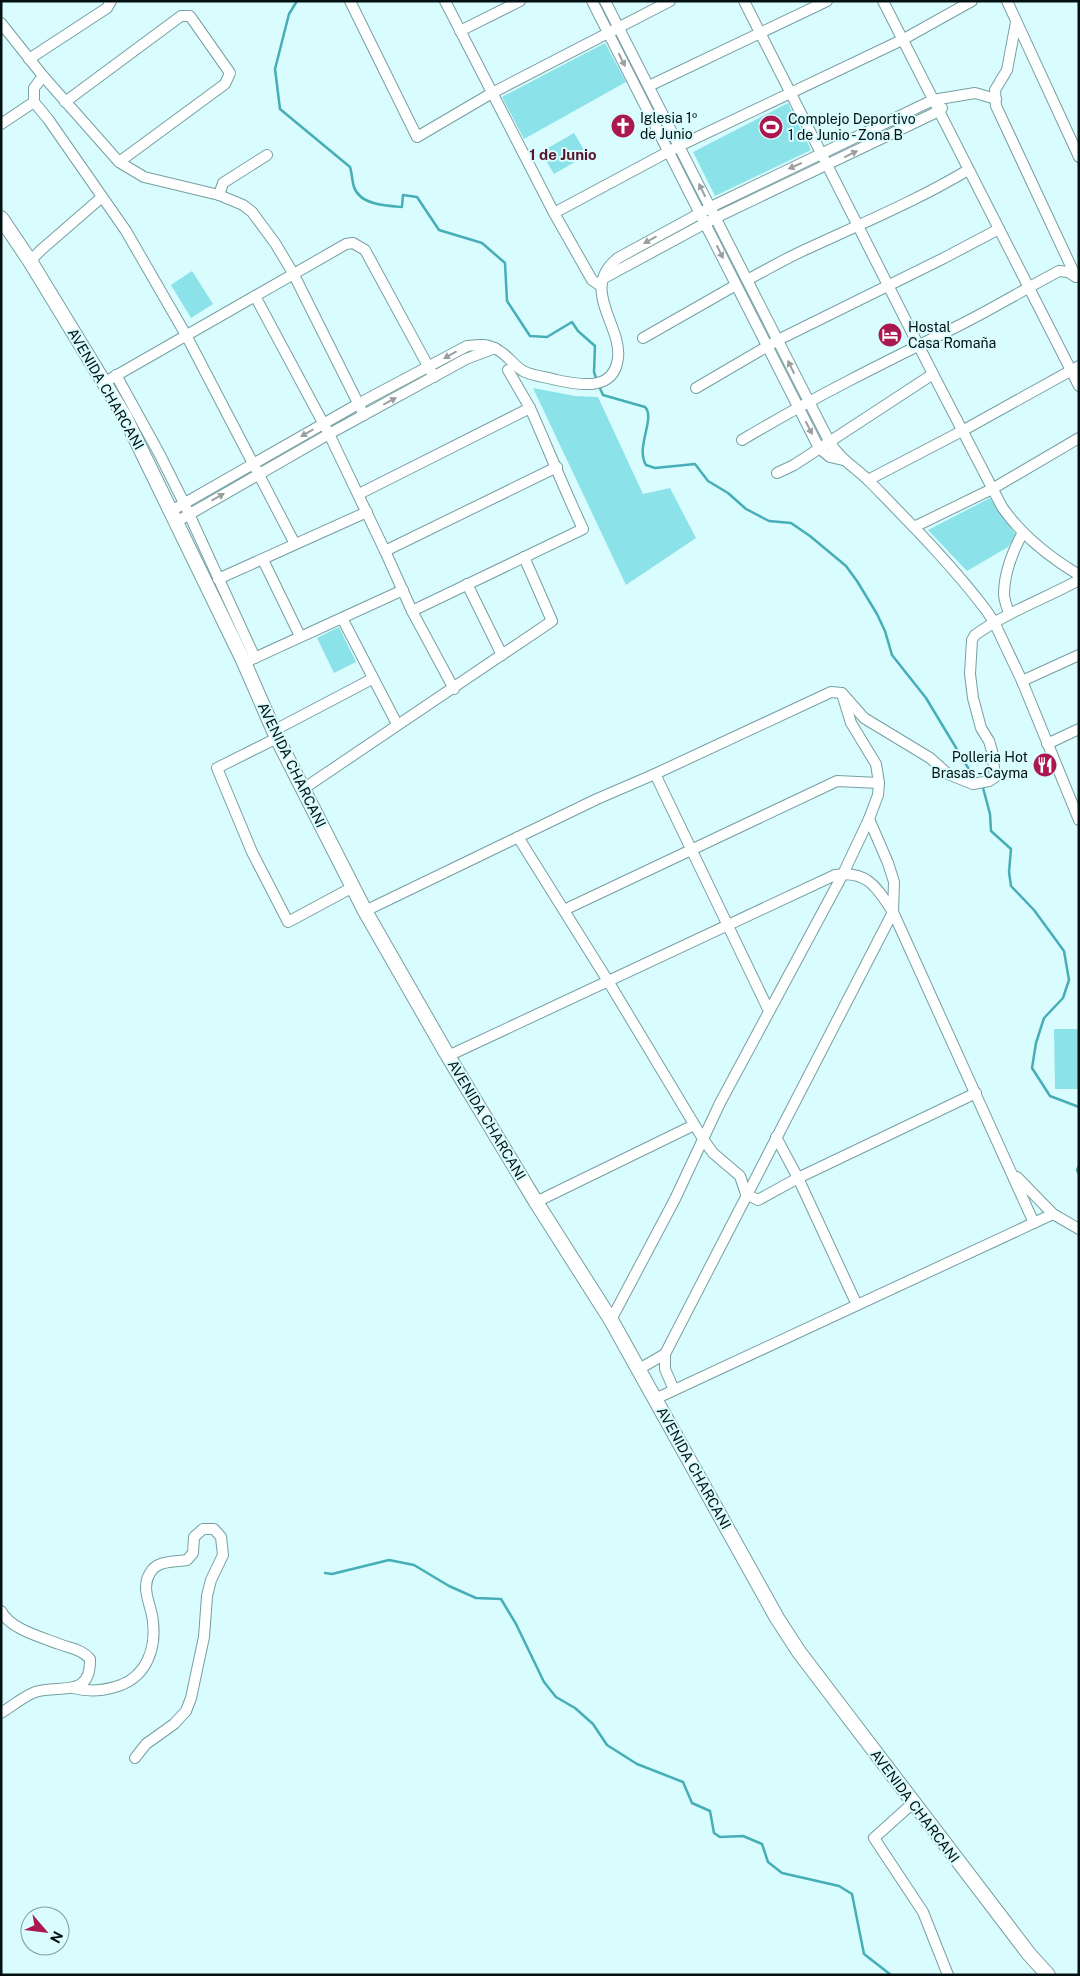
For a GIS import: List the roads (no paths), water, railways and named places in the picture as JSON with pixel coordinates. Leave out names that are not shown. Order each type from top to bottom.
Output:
[{"type":"main road","name":"AVENIDA CHARCANI","points":[[1,218],[110,378],[125,417],[173,516],[249,661],[275,734],[353,887],[448,1056],[536,1202],[611,1320],[777,1618],[799,1652],[913,1803],[1029,1954],[1048,1975]]},
{"type":"street","points":[[30,59],[107,8],[111,1]]},
{"type":"street","points":[[445,1],[554,213],[592,280],[602,282],[715,218],[939,111],[951,98]]},
{"type":"street","points":[[460,31],[520,1]]},
{"type":"street","points":[[592,1],[819,448],[830,457],[844,460]]},
{"type":"street","points":[[605,1],[829,441],[844,460],[868,480],[914,527],[971,591],[994,622],[1022,682],[1047,744],[1075,802],[1079,820]]},
{"type":"street","points":[[351,2],[417,137],[492,92],[670,1]]},
{"type":"street","points":[[744,1],[1002,507],[1022,534],[1063,566],[1079,575]]},
{"type":"street","points":[[649,86],[827,1]]},
{"type":"street","points":[[882,1],[1029,287],[1075,368],[1079,386]]},
{"type":"street","points":[[554,213],[669,151],[902,40],[972,1]]},
{"type":"street","points":[[1007,1],[1079,157]]},
{"type":"street","points":[[66,102],[181,16],[190,16],[230,73],[225,84],[119,162]]},
{"type":"street","points":[[1016,22],[1007,70],[995,90],[996,106],[1077,276]]},
{"type":"street","points":[[1,23],[43,76],[119,162],[144,177],[219,195],[243,205],[252,212],[293,273],[364,415]]},
{"type":"street","points":[[43,76],[34,88],[34,102],[48,118],[126,231],[186,334],[295,544]]},
{"type":"street","points":[[173,516],[184,504],[358,404],[467,346],[481,344],[496,348],[523,370],[570,383],[587,386],[600,382],[617,365],[619,352],[602,298],[602,282],[610,265],[618,258],[710,207],[934,100],[975,93],[996,99]]},
{"type":"street","points":[[1,124],[34,102]]},
{"type":"street","points":[[219,195],[223,184],[267,155]]},
{"type":"street","points":[[747,280],[808,248],[940,187],[968,170]]},
{"type":"street","points":[[30,261],[102,197]]},
{"type":"street","points":[[696,388],[766,346],[937,262],[999,229]]},
{"type":"street","points":[[403,590],[249,661],[218,579],[189,514],[160,455],[110,378],[346,244],[360,246],[365,250],[434,377]]},
{"type":"street","points":[[742,440],[797,406],[918,344],[982,314],[1058,271],[1068,272],[1077,276]]},
{"type":"street","points":[[642,338],[736,285]]},
{"type":"street","points":[[255,296],[324,424],[386,551],[412,611],[454,688]]},
{"type":"street","points":[[173,516],[189,514],[466,359],[496,348]]},
{"type":"street","points":[[868,480],[962,431],[1075,368]]},
{"type":"street","points":[[412,611],[583,529],[562,485],[557,466],[530,408],[508,370]]},
{"type":"street","points":[[777,472],[794,465],[933,374]]},
{"type":"street","points":[[359,494],[530,408]]},
{"type":"street","points":[[914,527],[992,489],[1079,438]]},
{"type":"street","points":[[386,551],[557,466]]},
{"type":"street","points":[[218,579],[367,512]]},
{"type":"street","points":[[1009,613],[1004,594],[1013,553],[1022,534]]},
{"type":"street","points":[[303,789],[552,621],[524,557]]},
{"type":"street","points":[[263,560],[300,636]]},
{"type":"street","points":[[366,911],[597,799],[831,692],[842,693],[864,718],[930,758],[948,774],[973,784],[989,781],[995,777],[994,760],[989,742],[981,728],[973,698],[970,674],[970,645],[975,635],[1009,613],[1052,595],[1079,580]]},
{"type":"street","points":[[468,584],[502,656]]},
{"type":"street","points":[[342,618],[397,724]]},
{"type":"street","points":[[1022,682],[1079,655]]},
{"type":"street","points":[[353,887],[288,922],[252,852],[217,768],[372,679]]},
{"type":"street","points":[[611,1320],[675,1199],[703,1139],[769,1011],[843,874],[878,795],[879,783],[876,764],[851,723],[842,693]]},
{"type":"street","points":[[1047,744],[1079,729]]},
{"type":"street","points":[[655,774],[769,1011]]},
{"type":"street","points":[[564,910],[838,781],[879,783]]},
{"type":"street","points":[[674,1390],[665,1369],[665,1354],[893,912],[894,882],[869,819]]},
{"type":"street","points":[[518,837],[608,981],[694,1125],[713,1153],[740,1176],[746,1194],[758,1200],[798,1178],[976,1093]]},
{"type":"street","points":[[448,1056],[835,875],[854,874],[866,879],[878,889],[893,912],[1034,1223]]},
{"type":"street","points":[[536,1202],[694,1125]]},
{"type":"street","points":[[776,1137],[798,1178],[857,1305]]},
{"type":"street","points":[[1012,1173],[1053,1214],[1079,1229]]},
{"type":"street","points":[[655,1399],[1053,1214]]},
{"type":"street","points":[[639,1369],[665,1354]]},
{"type":"street","points":[[1,1713],[36,1692],[73,1688],[102,1691],[130,1682],[142,1670],[152,1651],[154,1622],[146,1594],[146,1582],[150,1572],[162,1563],[188,1560],[193,1553],[194,1537],[203,1530],[214,1529],[221,1537],[223,1555],[211,1580],[207,1596],[204,1637],[191,1698],[186,1711],[174,1724],[146,1744],[135,1758]]},
{"type":"street","points":[[1,1611],[21,1628],[85,1653],[90,1659],[90,1672],[84,1683],[73,1688]]},
{"type":"street","points":[[913,1803],[874,1838],[923,1912],[948,1975]]},
{"type":"waterway","points":[[297,1],[289,14],[275,69],[280,109],[350,167],[354,187],[362,198],[375,203],[402,207],[403,195],[417,197],[439,230],[482,243],[505,263],[507,301],[530,336],[547,337],[572,322],[578,331],[595,346],[594,372],[597,381]]},
{"type":"waterway","points":[[599,386],[603,395],[645,407],[648,412],[643,450],[643,458],[646,465],[655,468],[695,464],[708,481],[728,493],[746,509],[769,521],[791,523],[846,566],[877,614],[885,631],[892,655],[926,698],[973,776],[979,780]]},
{"type":"waterway","points":[[982,784],[990,814],[991,831],[1011,849],[1009,872],[1011,886],[1034,910],[1064,951],[1069,980],[1063,998],[1044,1018],[1036,1043],[1032,1068],[1050,1096],[1079,1107]]},
{"type":"waterway","points":[[1079,1166],[1077,1170],[1079,1174]]},
{"type":"waterway","points":[[325,1573],[332,1574],[389,1560],[414,1565],[449,1586],[476,1598],[501,1599],[516,1624],[544,1682],[556,1697],[575,1708],[593,1724],[607,1745],[637,1764],[683,1782],[692,1803],[710,1811],[714,1833],[720,1837],[743,1836],[762,1844],[768,1862],[782,1873],[839,1886],[852,1894],[864,1954],[891,1975]]},
{"type":"place","name":"Iglesia 1º de Junio","points":[[623,126]]},
{"type":"place","name":"Complejo Deportivo 1 de Junio - Zona B","points":[[771,127]]},
{"type":"place","name":"Hostal Casa Romaña","points":[[890,335]]},
{"type":"place","name":"Polleria Hot Brasas - Cayma","points":[[1045,765]]},
{"type":"district","name":"1 de Junio","points":[[563,155]]}]
